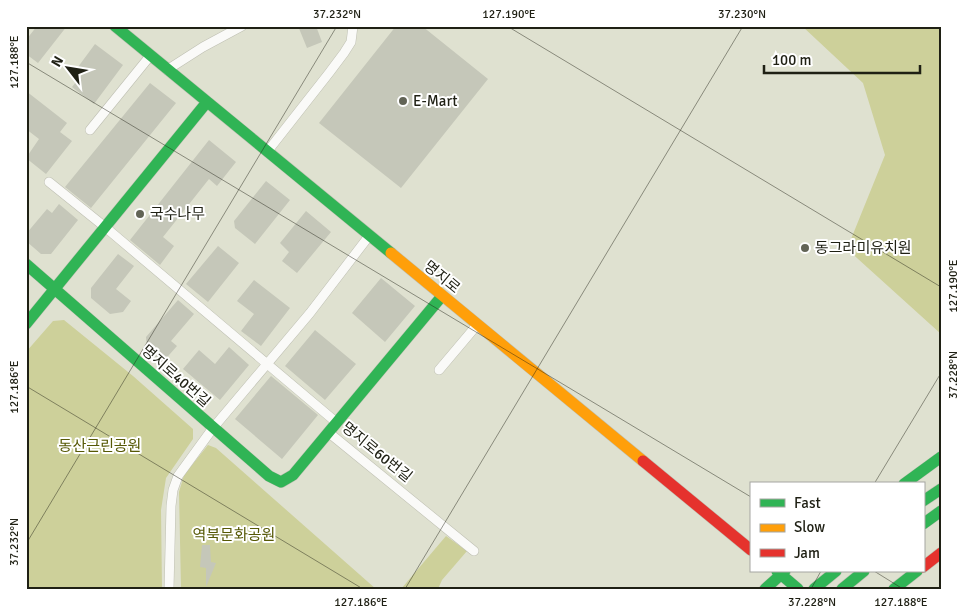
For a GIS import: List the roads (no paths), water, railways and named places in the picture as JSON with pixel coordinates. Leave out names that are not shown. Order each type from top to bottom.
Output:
[{"type":"main road","name":"명지로","points":[[115,26],[750,549]]},
{"type":"main road","points":[[26,324],[207,102]]},
{"type":"main road","name":"명지로40번길","points":[[26,264],[269,476],[281,482],[292,475],[328,432]]},
{"type":"main road","name":"명지로60번길","points":[[328,432],[442,296]]},
{"type":"main road","points":[[907,482],[941,457]]},
{"type":"main road","points":[[924,501],[941,489]]},
{"type":"main road","points":[[924,523],[941,511]]},
{"type":"main road","points":[[924,566],[941,553]]},
{"type":"main road","points":[[765,589],[781,572],[798,589]]},
{"type":"main road","points":[[814,589],[835,572]]},
{"type":"main road","points":[[842,589],[863,572]]},
{"type":"main road","points":[[897,588],[916,572]]},
{"type":"street","points":[[167,70],[203,47],[242,26]]},
{"type":"street","points":[[266,152],[330,74],[351,42],[353,26]]},
{"type":"street","points":[[90,130],[150,56]]},
{"type":"street","points":[[48,182],[105,227],[336,422]]},
{"type":"street","points":[[169,589],[170,524],[173,490],[178,476],[213,428],[310,314],[369,236]]},
{"type":"street","points":[[439,370],[477,325]]},
{"type":"street","name":"명지로60번길","points":[[328,432],[474,551]]},
{"type":"place","name":"E-Mart","points":[[403,101]]},
{"type":"place","name":"국수나무","points":[[140,214]]},
{"type":"place","name":"동그라미유치원","points":[[805,248]]},
{"type":"park label","name":"동산근린공원","points":[[100,446]]},
{"type":"park label","name":"역북문화공원","points":[[234,535]]}]
